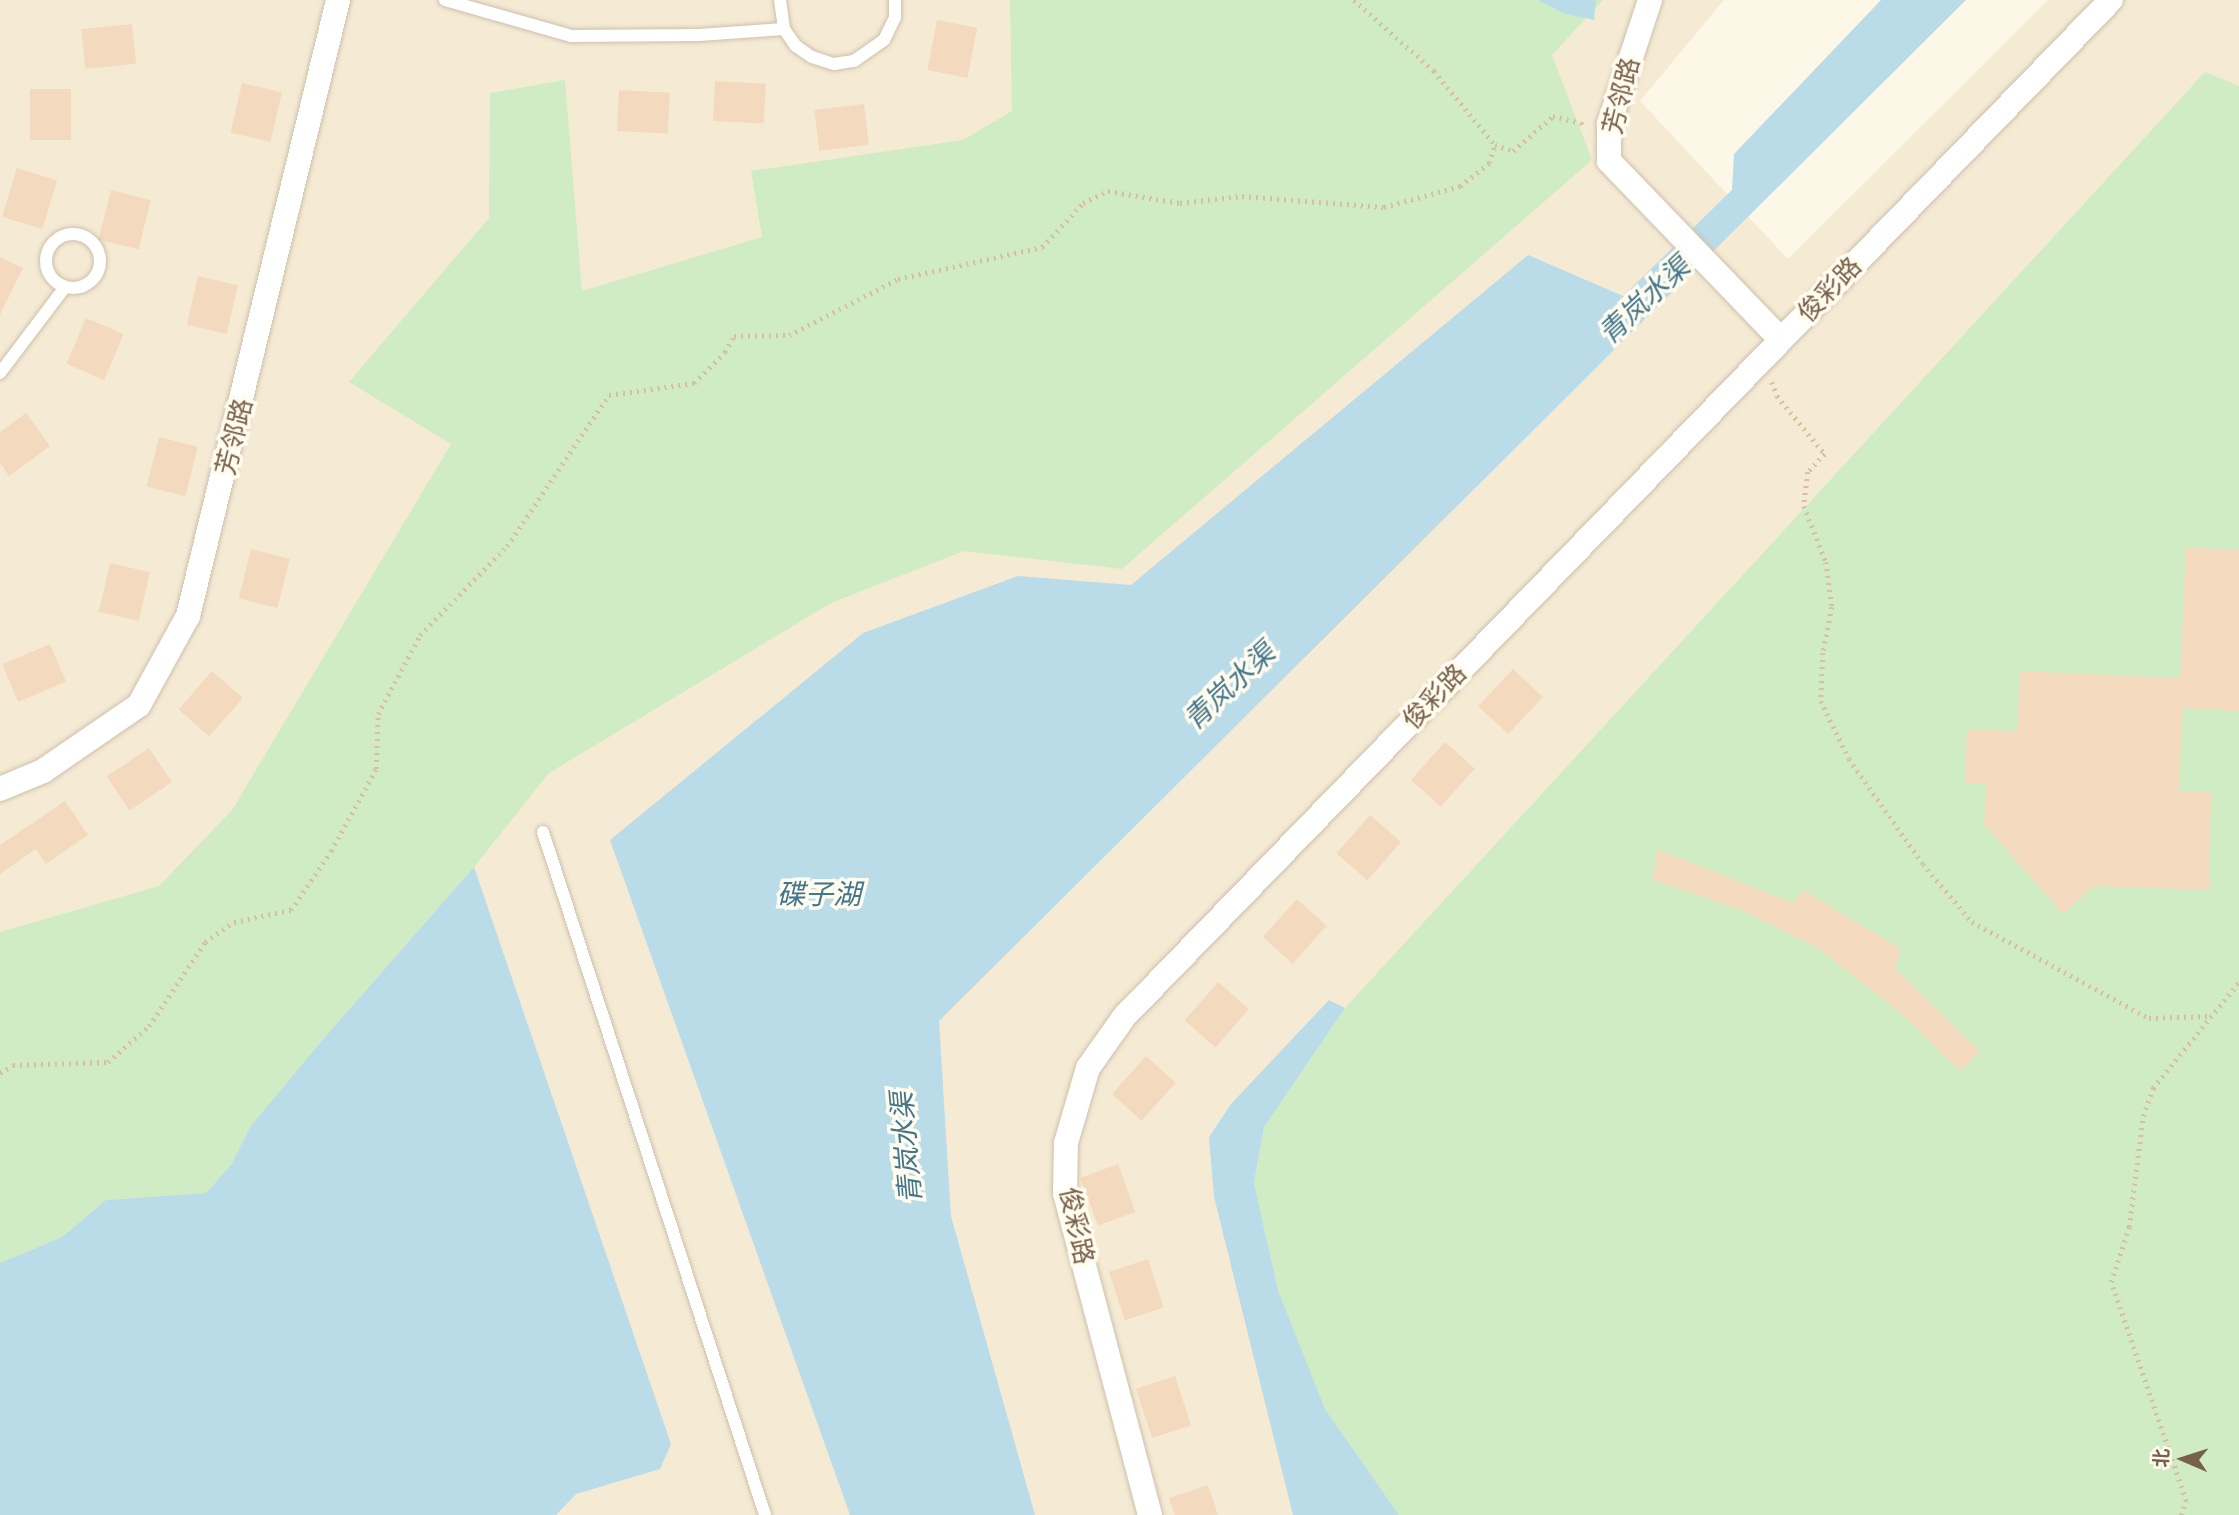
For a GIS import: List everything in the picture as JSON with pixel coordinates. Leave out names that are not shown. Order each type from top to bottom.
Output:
[{"type":"street","name":"芳邻路","points":[[0,789],[43,771],[139,705],[188,616],[338,0]]},
{"type":"street","name":"芳邻路","points":[[1650,0],[1609,124],[1609,161],[1741,303],[1782,340]]},
{"type":"street","name":"俊彩路","points":[[1150,1515],[1065,1193],[1066,1143],[1088,1068],[1124,1017],[2111,0]]},
{"type":"lane","points":[[445,0],[571,36],[699,35],[784,29]]},
{"type":"lane","points":[[780,0],[784,29],[796,46],[812,57],[834,64],[854,61],[884,40],[894,17],[895,0]]},
{"type":"lane","points":[[0,373],[65,287],[84,286],[99,268],[97,248],[84,236],[68,234],[56,239],[46,254],[48,273],[65,287]]},
{"type":"lane","points":[[543,832],[765,1515]]},
{"type":"path","points":[[1354,0],[1434,71],[1495,145],[1513,151],[1553,116],[1581,123],[1609,161]]},
{"type":"path","points":[[0,1073],[13,1065],[108,1062],[149,1026],[205,942],[234,922],[291,910],[331,851],[376,768],[378,714],[420,635],[507,546],[609,394],[694,383],[726,352],[734,336],[789,335],[898,279],[1042,247],[1083,203],[1108,191],[1180,203],[1242,196],[1384,207],[1460,186],[1489,163],[1495,145]]},
{"type":"path","points":[[1763,358],[1777,396],[1825,454],[1808,472],[1804,506],[1826,562],[1832,607],[1823,653],[1821,701],[1849,759],[1923,864],[1972,922],[2149,1018],[2207,1016]]},
{"type":"path","points":[[2181,1515],[2186,1501],[2111,1282],[2129,1227],[2143,1116],[2153,1088],[2207,1016],[2239,982]]},
{"type":"shaded area","points":[[0,0],[1724,0],[1640,101],[1788,259],[2048,0],[2239,0],[2239,1515],[0,1515]]},
{"type":"green space","points":[[1010,0],[1603,0],[1552,55],[1592,160],[1122,569],[964,551],[831,603],[549,773],[474,867],[319,1044],[252,1126],[231,1165],[206,1193],[106,1200],[62,1237],[0,1263],[0,932],[159,886],[232,810],[451,444],[349,382],[489,218],[490,93],[565,80],[582,291],[762,237],[751,171],[963,140],[1012,111]]},
{"type":"green space","points":[[2205,72],[2239,86],[2239,1515],[1399,1515],[1325,1409],[1278,1290],[1254,1183],[1264,1127],[1345,1008]]},
{"type":"water","points":[[1538,0],[1596,0],[1594,20],[1563,13]]},
{"type":"water","name":"碟子湖","points":[[1881,0],[1966,0],[939,1021],[951,1216],[1035,1515],[850,1515],[610,840],[863,633],[1018,576],[1131,585],[1528,255],[1623,296],[1732,190],[1734,154]]},
{"type":"water","points":[[474,867],[671,1444],[660,1469],[576,1494],[556,1515],[0,1515],[0,1263],[62,1237],[106,1200],[206,1193],[231,1165],[251,1126]]},
{"type":"water","points":[[1329,1000],[1345,1008],[1264,1127],[1254,1183],[1278,1290],[1325,1409],[1399,1515],[1293,1515],[1214,1197],[1209,1137],[1231,1104]]},
{"type":"building","points":[[937,20],[977,28],[968,78],[927,70]]},
{"type":"building","points":[[132,24],[136,64],[85,69],[81,29]]},
{"type":"building","points":[[715,81],[766,84],[764,124],[713,121]]},
{"type":"building","points":[[242,83],[282,92],[270,142],[231,133]]},
{"type":"building","points":[[30,89],[71,89],[71,140],[30,140]]},
{"type":"building","points":[[619,90],[670,93],[668,134],[617,131]]},
{"type":"building","points":[[864,104],[869,145],[819,151],[814,110]]},
{"type":"building","points":[[17,168],[57,180],[42,229],[2,217]]},
{"type":"building","points":[[111,190],[151,200],[138,249],[99,239]]},
{"type":"building","points":[[0,257],[23,268],[0,315]]},
{"type":"building","points":[[198,276],[238,285],[227,334],[187,325]]},
{"type":"building","points":[[86,318],[124,334],[104,380],[66,364]]},
{"type":"building","points":[[26,413],[50,446],[9,476],[0,463],[0,432]]},
{"type":"building","points":[[159,437],[198,447],[185,496],[147,486]]},
{"type":"building","points":[[2186,547],[2239,550],[2239,711],[2183,708],[2179,791],[2211,791],[2209,890],[2094,886],[2063,914],[1984,824],[1986,784],[1965,783],[1967,729],[2017,731],[2020,671],[2180,678]]},
{"type":"building","points":[[251,549],[290,559],[277,608],[239,598]]},
{"type":"building","points":[[110,563],[150,572],[139,621],[99,612]]},
{"type":"building","points":[[50,644],[66,682],[18,702],[2,664]]},
{"type":"building","points":[[1513,669],[1543,697],[1508,734],[1478,706]]},
{"type":"building","points":[[212,671],[243,698],[209,736],[179,709]]},
{"type":"building","points":[[1445,742],[1475,769],[1441,807],[1411,780]]},
{"type":"building","points":[[149,748],[172,782],[130,811],[107,777]]},
{"type":"building","points":[[65,801],[88,835],[46,864],[36,849],[0,874],[0,845]]},
{"type":"building","points":[[1370,815],[1401,842],[1367,880],[1337,853]]},
{"type":"building","points":[[1657,849],[1793,903],[1803,890],[1901,949],[1895,968],[1980,1052],[1960,1071],[1903,1015],[1818,948],[1744,911],[1653,880]]},
{"type":"building","points":[[1297,899],[1327,926],[1293,964],[1263,937]]},
{"type":"building","points":[[1218,982],[1249,1009],[1215,1047],[1185,1020]]},
{"type":"building","points":[[1146,1056],[1176,1083],[1142,1121],[1112,1094]]},
{"type":"building","points":[[1118,1164],[1135,1212],[1098,1226],[1080,1178]]},
{"type":"building","points":[[1148,1259],[1164,1308],[1125,1320],[1109,1272]]},
{"type":"building","points":[[1175,1376],[1191,1425],[1152,1438],[1136,1389]]},
{"type":"building","points":[[1208,1485],[1218,1515],[1175,1515],[1169,1498]]},
{"type":"water label","name":"青岚水渠","points":[[1644,300]]},
{"type":"water label","name":"青岚水渠","points":[[1229,686]]},
{"type":"water label","name":"青岚水渠","points":[[906,1148]]}]
